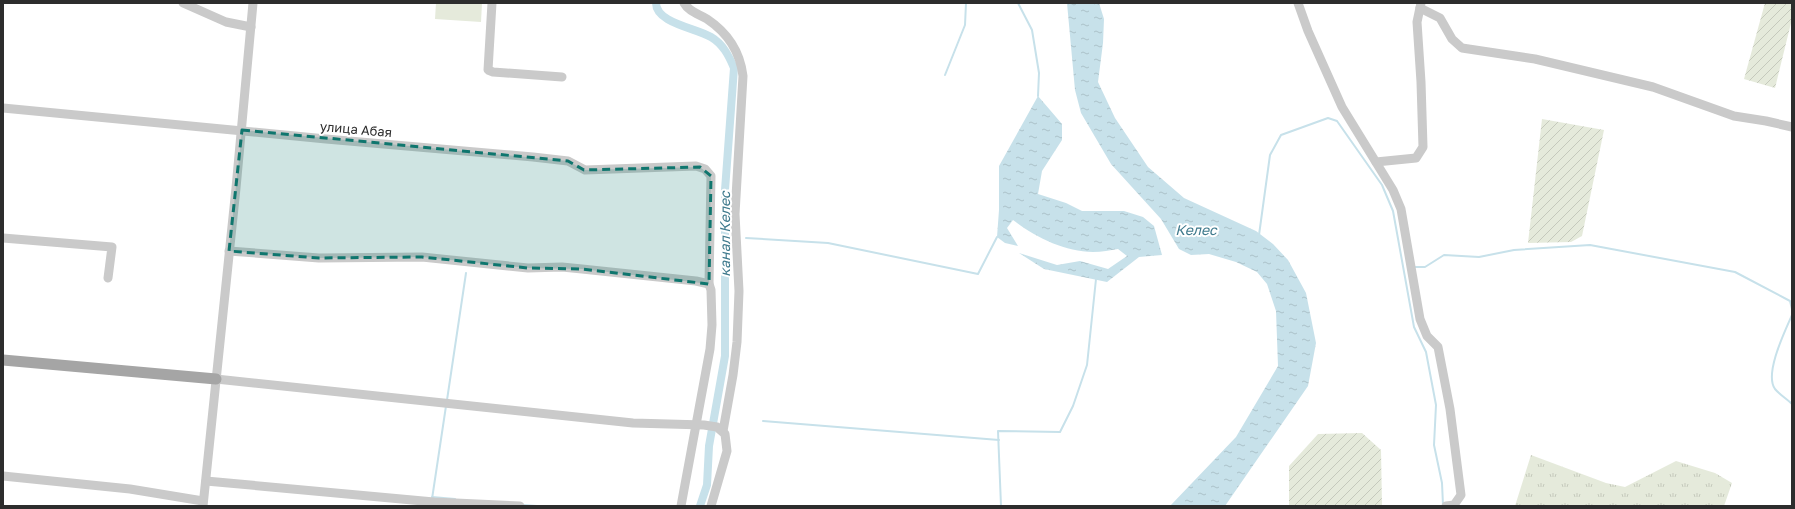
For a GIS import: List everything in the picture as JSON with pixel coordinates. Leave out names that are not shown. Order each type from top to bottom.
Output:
[{"type":"main road","points":[[3,360],[216,379]]},
{"type":"street","points":[[182,3],[226,22],[251,27]]},
{"type":"street","points":[[3,476],[130,489],[203,503],[242,130],[253,3]]},
{"type":"street","points":[[492,3],[488,70],[493,72],[562,77]]},
{"type":"street","points":[[684,3],[690,10],[722,30],[729,38],[740,59],[743,76],[735,214],[739,291],[737,342],[732,382],[720,429]]},
{"type":"street","points":[[1298,3],[1308,31],[1342,107],[1393,190],[1401,209],[1420,319],[1427,336],[1438,347],[1450,409],[1461,495],[1454,505],[1446,506]]},
{"type":"street","points":[[1376,162],[1416,158],[1423,147],[1417,22],[1421,6],[1440,18],[1452,39],[1462,48],[1535,60],[1653,87],[1734,116],[1792,127]]},
{"type":"street","name":"улица Абая","points":[[3,108],[554,159],[573,162],[585,170],[696,166],[703,168],[711,176],[709,284]]},
{"type":"street","points":[[3,238],[112,248],[108,278]]},
{"type":"street","points":[[229,250],[319,258],[422,257],[528,268],[562,267],[696,281],[709,284],[711,290],[712,325],[710,349],[700,425],[681,506]]},
{"type":"street","points":[[216,379],[633,423],[700,425],[720,429],[727,438],[727,450],[711,506]]},
{"type":"street","points":[[206,481],[431,501],[520,506]]},
{"type":"highlighted area","points":[[242,130],[568,161],[584,170],[700,167],[711,176],[709,284],[582,269],[528,268],[422,257],[319,258],[229,251]]},
{"type":"green space","points":[[436,3],[482,3],[481,22],[435,19]]},
{"type":"green space","points":[[1765,3],[1792,3],[1792,19],[1775,88],[1744,79]]},
{"type":"green space","points":[[1542,119],[1604,130],[1582,236],[1571,242],[1528,243]]},
{"type":"green space","points":[[1362,433],[1381,450],[1382,506],[1289,506],[1289,466],[1318,434]]},
{"type":"green space","points":[[1531,455],[1606,483],[1625,487],[1676,461],[1715,473],[1732,483],[1724,506],[1515,506]]},
{"type":"water","name":"Келес","points":[[1067,3],[1099,3],[1104,19],[1103,43],[1098,82],[1115,118],[1148,167],[1184,198],[1256,231],[1273,244],[1288,260],[1306,293],[1316,343],[1308,386],[1225,506],[1170,506],[1236,437],[1278,366],[1276,311],[1267,284],[1257,272],[1236,262],[1209,254],[1191,255],[1179,249],[1161,219],[1111,164],[1081,113],[1075,90]]},
{"type":"water","points":[[1038,96],[1062,124],[1062,140],[1042,171],[1038,194],[1066,203],[1082,211],[1124,211],[1143,217],[1154,226],[1162,255],[1139,257],[1107,282],[1044,269],[1019,253],[1057,265],[1080,261],[1108,269],[1127,256],[1118,249],[1093,252],[1061,246],[1041,238],[1013,220],[1007,228],[1018,246],[1005,243],[997,237],[999,210],[999,166]]},
{"type":"waterway","name":"канал Келес","points":[[656,3],[658,10],[669,20],[711,37],[719,43],[730,59],[734,68],[725,190],[725,356],[709,446],[707,485],[700,506]]},
{"type":"waterway","points":[[945,75],[965,25],[966,3]]},
{"type":"waterway","points":[[1018,3],[1032,30],[1039,73],[1038,96]]},
{"type":"waterway","points":[[1259,235],[1270,155],[1281,135],[1328,118],[1337,121],[1382,185],[1393,211],[1414,327],[1426,352],[1436,405],[1434,445],[1442,483],[1443,505]]},
{"type":"waterway","points":[[746,238],[828,243],[978,274],[997,237]]},
{"type":"waterway","points":[[1413,267],[1425,267],[1444,255],[1479,257],[1514,250],[1590,245],[1735,272],[1790,301],[1792,309]]},
{"type":"waterway","points":[[447,400],[466,273]]},
{"type":"waterway","points":[[1001,506],[998,431],[1060,432],[1073,406],[1087,365],[1096,279]]},
{"type":"waterway","points":[[1792,315],[1777,352],[1772,373],[1772,382],[1775,389],[1792,404]]},
{"type":"waterway","points":[[432,499],[446,406]]},
{"type":"waterway","points":[[763,421],[999,440]]},
{"type":"waterway","points":[[432,497],[455,499]]},
{"type":"waterway","points":[[523,505],[537,506]]}]
